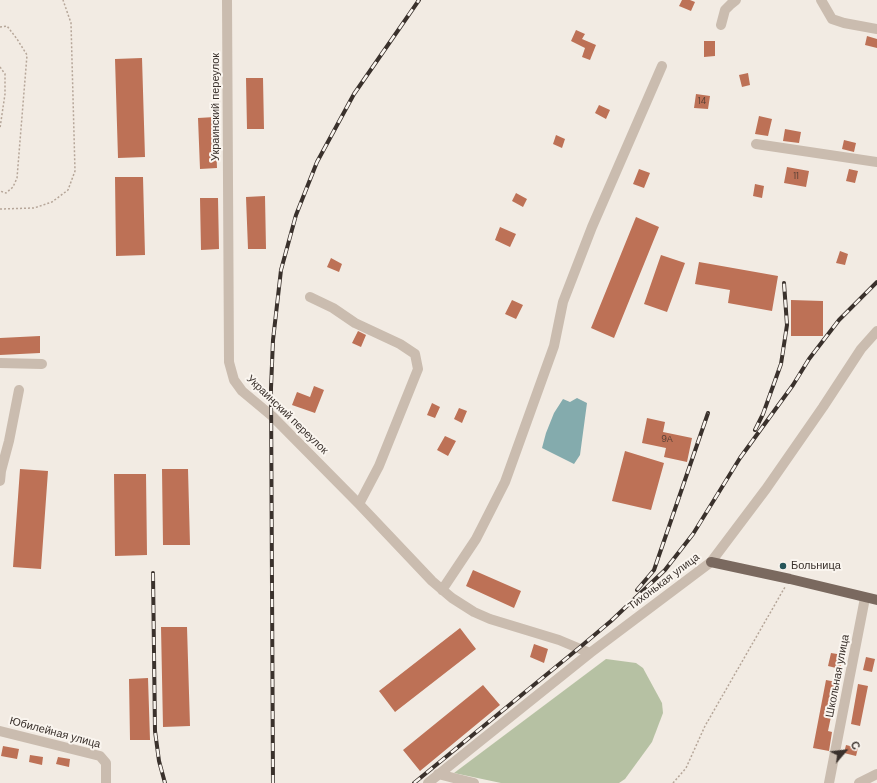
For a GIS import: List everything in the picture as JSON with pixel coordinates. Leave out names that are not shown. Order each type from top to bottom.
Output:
[{"type":"main road","points":[[711,562],[877,600]]},
{"type":"street","name":"Украинский переулок","points":[[227,0],[229,362],[234,380],[242,391],[272,416],[442,590],[462,605],[490,619],[559,640],[590,653]]},
{"type":"street","points":[[721,25],[725,10],[736,0]]},
{"type":"street","points":[[821,0],[832,19],[844,23],[877,29]]},
{"type":"street","points":[[442,590],[476,539],[505,482],[554,346],[562,302],[592,227],[662,66]]},
{"type":"street","points":[[756,144],[877,162]]},
{"type":"street","points":[[310,297],[333,308],[355,323],[400,344],[415,354],[418,369],[379,466],[359,504]]},
{"type":"street","name":"Тихонькая улица","points":[[428,783],[590,653],[711,562],[766,489],[823,407],[861,348],[877,331]]},
{"type":"street","points":[[0,363],[42,364]]},
{"type":"street","points":[[0,481],[19,390]]},
{"type":"street","name":"Школьная улица","points":[[831,783],[865,598]]},
{"type":"street","name":"Юбилейная улица","points":[[0,731],[100,756],[106,763],[106,783]]},
{"type":"street","points":[[438,774],[474,783]]},
{"type":"street","points":[[859,783],[877,774]]},
{"type":"path","points":[[0,209],[34,208],[52,202],[68,190],[75,171],[71,23],[62,0]]},
{"type":"path","points":[[0,28],[7,26],[18,38],[27,55],[17,178],[13,187],[6,193],[0,191]]},
{"type":"path","points":[[0,68],[6,74],[5,94],[0,128]]},
{"type":"path","points":[[674,783],[686,768],[705,726],[790,579]]},
{"type":"green space","points":[[606,659],[636,663],[643,668],[662,703],[663,713],[652,742],[625,779],[619,783],[501,783],[454,773]]},
{"type":"water","points":[[577,398],[587,403],[580,455],[574,464],[542,448],[554,413],[563,399],[570,402]]},
{"type":"building","points":[[682,0],[690,0],[695,2],[691,11],[679,6]]},
{"type":"building","points":[[576,30],[585,34],[582,39],[596,45],[590,60],[582,57],[585,48],[571,41]]},
{"type":"building","points":[[867,36],[877,39],[877,48],[865,45]]},
{"type":"building","points":[[704,41],[715,41],[715,56],[704,57]]},
{"type":"building","points":[[142,58],[145,157],[118,158],[115,59]]},
{"type":"building","points":[[748,73],[750,85],[742,87],[739,75]]},
{"type":"building","points":[[246,78],[263,78],[264,129],[247,129]]},
{"type":"building","points":[[696,94],[710,96],[708,109],[694,108]]},
{"type":"building","points":[[599,105],[610,110],[606,119],[595,113]]},
{"type":"building","points":[[759,116],[772,119],[768,136],[755,134]]},
{"type":"building","points":[[215,117],[217,168],[200,169],[198,118]]},
{"type":"building","points":[[785,129],[801,132],[799,143],[783,141]]},
{"type":"building","points":[[556,135],[565,139],[562,148],[553,144]]},
{"type":"building","points":[[844,140],[856,143],[854,152],[842,149]]},
{"type":"building","points":[[787,167],[809,171],[806,187],[784,183]]},
{"type":"building","points":[[639,169],[650,173],[644,188],[633,184]]},
{"type":"building","points":[[849,169],[858,171],[855,183],[846,181]]},
{"type":"building","points":[[115,177],[143,177],[145,255],[116,256]]},
{"type":"building","points":[[755,184],[764,186],[762,198],[753,196]]},
{"type":"building","points":[[516,193],[527,199],[523,207],[512,201]]},
{"type":"building","points":[[265,196],[266,249],[248,249],[246,197]]},
{"type":"building","points":[[200,198],[218,198],[219,249],[201,250]]},
{"type":"building","points":[[636,217],[659,227],[614,338],[591,328]]},
{"type":"building","points":[[500,227],[516,234],[510,247],[495,240]]},
{"type":"building","points":[[840,251],[848,254],[845,265],[836,263]]},
{"type":"building","points":[[661,255],[685,263],[667,312],[644,304]]},
{"type":"building","points":[[331,258],[342,264],[339,272],[327,267]]},
{"type":"building","points":[[699,262],[778,276],[772,311],[728,303],[730,290],[695,284]]},
{"type":"building","points":[[512,300],[523,305],[516,319],[505,314]]},
{"type":"building","points":[[791,300],[823,301],[823,336],[791,336]]},
{"type":"building","points":[[358,331],[366,335],[361,347],[352,343]]},
{"type":"building","points":[[40,336],[40,353],[0,355],[0,338]]},
{"type":"building","points":[[314,386],[324,390],[315,413],[292,405],[297,392],[310,397]]},
{"type":"building","points":[[432,403],[440,407],[435,418],[427,415]]},
{"type":"building","points":[[459,408],[467,411],[462,423],[454,419]]},
{"type":"building","points":[[647,418],[665,422],[663,432],[692,438],[687,462],[664,457],[666,448],[642,443]]},
{"type":"building","points":[[445,436],[456,441],[448,456],[437,450]]},
{"type":"building","points":[[625,451],[664,463],[651,510],[612,501]]},
{"type":"building","points":[[20,469],[48,471],[41,569],[13,567]]},
{"type":"building","points":[[162,469],[188,469],[190,545],[163,545]]},
{"type":"building","points":[[114,474],[146,474],[147,555],[115,556]]},
{"type":"building","points":[[473,570],[521,591],[514,608],[466,586]]},
{"type":"building","points":[[161,627],[187,627],[190,726],[163,727]]},
{"type":"building","points":[[460,628],[476,649],[395,712],[379,691]]},
{"type":"building","points":[[534,644],[548,649],[544,663],[530,657]]},
{"type":"building","points":[[831,653],[843,655],[840,669],[828,666]]},
{"type":"building","points":[[866,657],[875,659],[872,672],[863,670]]},
{"type":"building","points":[[148,678],[150,740],[130,740],[129,679]]},
{"type":"building","points":[[826,680],[836,682],[828,731],[832,732],[829,751],[813,748]]},
{"type":"building","points":[[858,684],[868,686],[860,726],[851,724]]},
{"type":"building","points":[[483,685],[500,705],[420,771],[403,750]]},
{"type":"building","points":[[846,745],[858,748],[856,756],[844,753]]},
{"type":"building","points":[[3,746],[19,749],[17,759],[1,756]]},
{"type":"building","points":[[30,755],[43,757],[42,765],[29,762]]},
{"type":"building","points":[[58,757],[70,759],[69,767],[56,764]]},
{"type":"railway","points":[[273,783],[271,388],[273,340],[281,270],[296,215],[317,162],[354,94],[419,0]]},
{"type":"railway","points":[[414,783],[611,621],[665,570],[693,534],[740,458],[793,385],[809,359],[839,320],[877,282]]},
{"type":"railway","points":[[755,430],[763,414],[781,364],[787,325],[784,283]]},
{"type":"railway","points":[[637,590],[654,570],[708,413]]},
{"type":"railway","points":[[153,573],[155,731],[159,761],[165,783]]},
{"type":"place","name":"Больница","points":[[783,566]]}]
